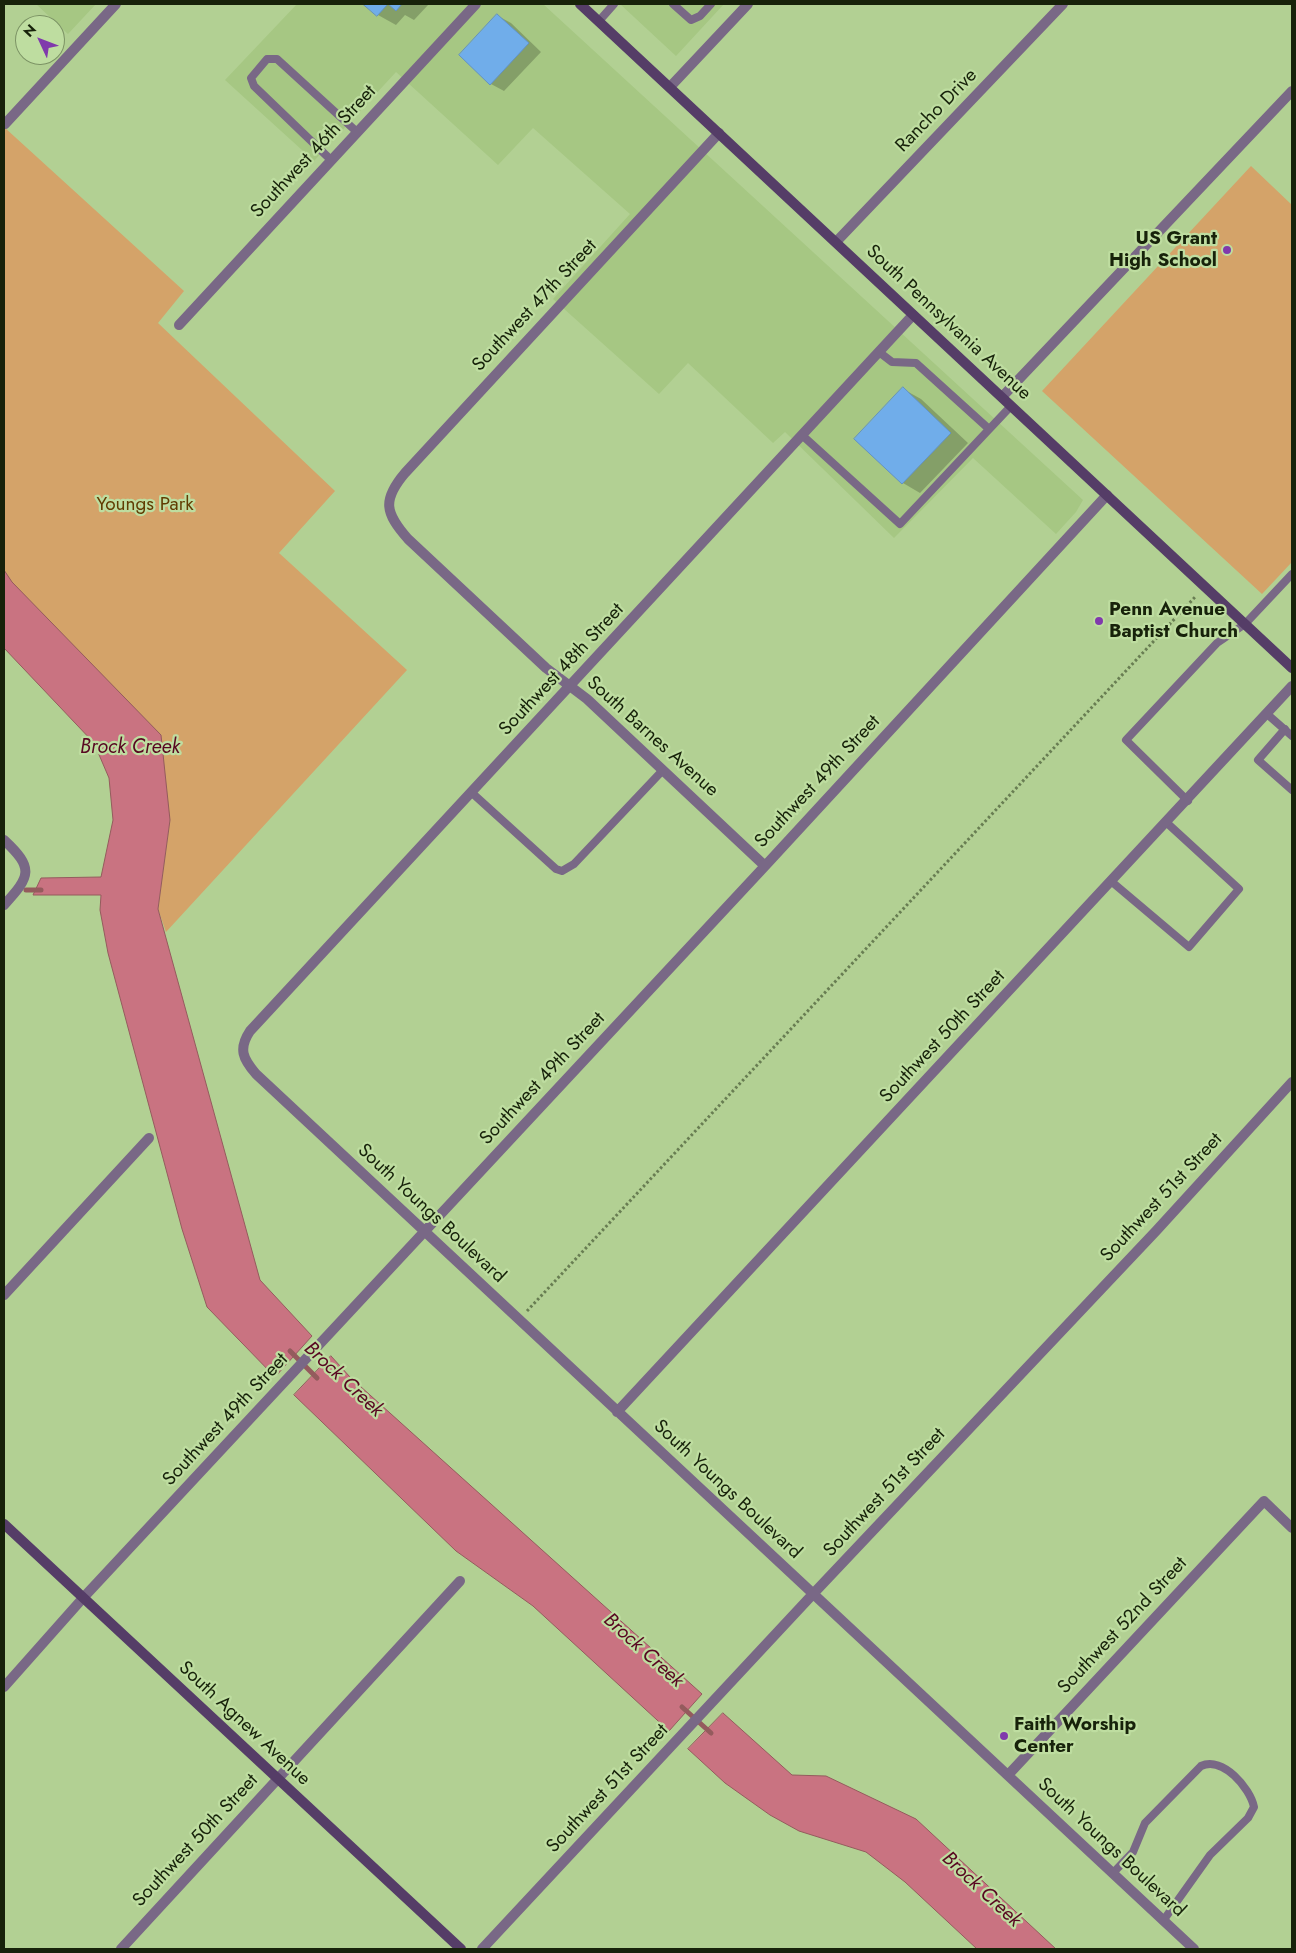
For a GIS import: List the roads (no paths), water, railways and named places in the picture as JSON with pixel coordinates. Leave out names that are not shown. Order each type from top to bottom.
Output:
[{"type":"main road","name":"South Pennsylvania Avenue","points":[[580,4],[1292,668]]},
{"type":"main road","name":"South Agnew Avenue","points":[[4,1524],[461,1949]]},
{"type":"street","points":[[5,124],[116,4]]},
{"type":"street","name":"Southwest 46th Street","points":[[179,325],[476,4]]},
{"type":"street","points":[[670,87],[748,4]]},
{"type":"street","name":"Rancho Drive","points":[[836,242],[1063,4]]},
{"type":"street","points":[[1002,397],[1292,91]]},
{"type":"street","name":"Southwest 47th Street","points":[[388,509],[389,498],[394,486],[405,473],[719,133]]},
{"type":"street","name":"Southwest 48th Street","points":[[242,1052],[244,1041],[250,1031],[913,315]]},
{"type":"street","name":"Southwest 49th Street","points":[[4,1687],[83,1598],[765,866],[1107,495]]},
{"type":"street","name":"South Barnes Avenue","points":[[388,509],[394,522],[408,539],[546,668],[588,700],[765,866]]},
{"type":"street","name":"Southwest 50th Street","points":[[618,1412],[1167,823],[1292,686]]},
{"type":"street","points":[[4,840],[24,861],[26,870],[24,880],[4,905]]},
{"type":"street","name":"South Youngs Boulevard","points":[[242,1052],[246,1062],[256,1074],[424,1233],[1194,1949]]},
{"type":"street","name":"Southwest 51st Street","points":[[482,1949],[813,1594],[1156,1231],[1292,1082]]},
{"type":"street","points":[[4,1295],[149,1138]]},
{"type":"street","name":"Southwest 52nd Street","points":[[1008,1775],[1264,1501],[1292,1528]]},
{"type":"street","name":"Southwest 50th Street","points":[[121,1949],[460,1581]]},
{"type":"lane","points":[[599,21],[614,4]]},
{"type":"lane","points":[[674,4],[691,20],[700,16],[711,4]]},
{"type":"lane","points":[[331,160],[254,86],[251,78],[267,59],[277,59],[357,132]]},
{"type":"lane","points":[[879,352],[892,362],[916,363],[989,429]]},
{"type":"lane","points":[[803,436],[900,524],[1011,406]]},
{"type":"lane","points":[[1188,800],[1126,740],[1217,643],[1245,624],[1292,574]]},
{"type":"lane","points":[[1267,714],[1292,736]]},
{"type":"lane","points":[[1284,729],[1258,760],[1292,790]]},
{"type":"lane","points":[[471,792],[556,869],[562,871],[574,864],[663,770]]},
{"type":"lane","points":[[1112,882],[1189,947],[1238,889],[1167,823]]},
{"type":"lane","points":[[1113,1873],[1133,1852],[1145,1823],[1201,1766],[1207,1763],[1224,1767],[1241,1782],[1252,1796],[1254,1807],[1248,1818],[1210,1855],[1163,1921]]},
{"type":"water","name":"Brock Creek","points":[[4,570],[12,582],[161,735],[170,820],[158,909],[260,1280],[312,1336],[275,1377],[207,1307],[182,1229],[108,953],[100,910],[101,895],[33,895],[41,878],[101,877],[113,820],[109,778],[94,743],[4,648]]},
{"type":"water","name":"Brock Creek","points":[[331,1356],[350,1377],[702,1694],[669,1731],[533,1606],[456,1551],[294,1395]]},
{"type":"water","name":"Brock Creek","points":[[723,1713],[792,1775],[826,1776],[916,1819],[1056,1949],[977,1949],[905,1882],[866,1852],[799,1831],[770,1815],[725,1783],[688,1749]]},
{"type":"waterway","points":[[26,890],[41,890]]},
{"type":"waterway","name":"Brock Creek","points":[[290,1351],[317,1378]]},
{"type":"waterway","name":"Brock Creek","points":[[682,1707],[711,1733]]},
{"type":"place","name":"US Grant High School","points":[[1227,250]]},
{"type":"place","name":"Penn Avenue Baptist Church","points":[[1099,621]]},
{"type":"place","name":"Faith Worship Center","points":[[1004,1736]]},
{"type":"park label","name":"Youngs Park","points":[[145,505]]}]
